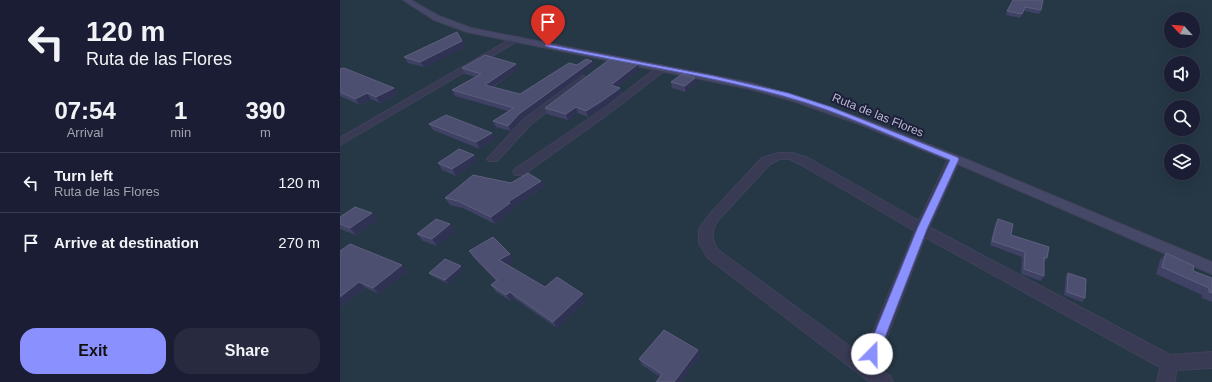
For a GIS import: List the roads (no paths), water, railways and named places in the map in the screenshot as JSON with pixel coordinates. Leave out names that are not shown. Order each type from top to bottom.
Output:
[{"type":"main road","name":"Ruta de las Flores","points":[[406,0],[430,16],[445,23],[470,30],[722,79],[786,94],[828,108],[954,159],[1212,268]]},
{"type":"street","points":[[340,142],[517,39]]},
{"type":"street","points":[[600,66],[611,58]]},
{"type":"street","points":[[520,172],[608,110],[662,68]]},
{"type":"street","points":[[493,159],[526,123],[589,75]]},
{"type":"street","points":[[884,382],[867,367],[713,254],[706,243],[706,229],[714,217],[766,161],[778,156],[792,156],[804,161],[922,229],[1169,363],[1212,360]]},
{"type":"street","points":[[867,367],[922,229],[954,159]]},
{"type":"street","points":[[1166,382],[1169,363]]}]
